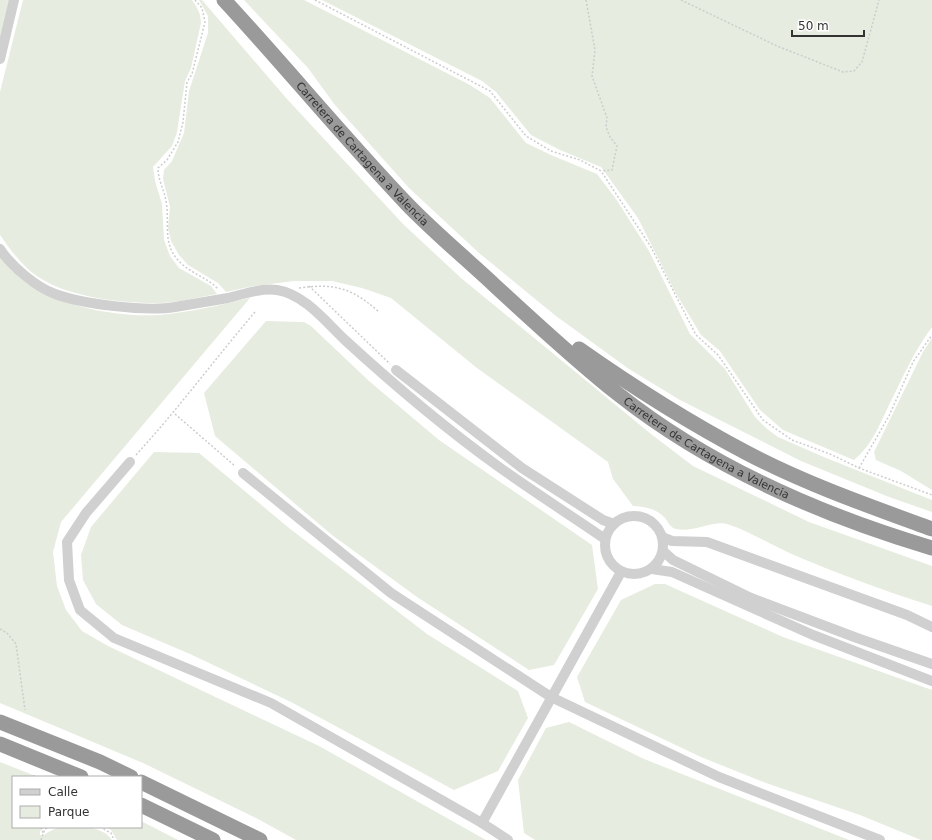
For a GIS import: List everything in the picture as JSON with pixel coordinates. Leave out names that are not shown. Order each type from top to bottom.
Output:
[{"type":"highway","name":"Carretera de Cartagena a Valencia","points":[[224,0],[352,145],[431,229],[510,300],[619,394],[709,455],[770,486],[819,508],[932,548]]},
{"type":"highway","name":"Carretera de Cartagena a Valencia","points":[[510,300],[633,388],[704,430],[781,470],[821,487],[932,528]]},
{"type":"highway","points":[[863,502],[932,520]]},
{"type":"highway","points":[[0,722],[100,762],[129,776]]},
{"type":"highway","points":[[0,744],[79,776]]},
{"type":"highway","points":[[142,782],[260,840]]},
{"type":"highway","points":[[142,804],[213,840]]},
{"type":"lane","points":[[0,59],[14,0]]},
{"type":"lane","points":[[0,249],[4,256],[28,278],[54,294],[88,302],[129,308],[172,308],[261,290],[277,290],[292,295],[307,304],[382,374],[448,429],[499,467],[606,539]]},
{"type":"lane","points":[[396,370],[522,468],[603,520],[614,524]]},
{"type":"lane","points":[[130,462],[86,513],[67,542],[69,580],[80,610],[114,638],[271,703],[482,823],[508,840]]},
{"type":"lane","points":[[243,473],[391,593],[551,698],[719,777],[880,840]]},
{"type":"lane","points":[[635,516],[652,522],[662,537],[663,550],[657,564],[652,569],[637,575],[621,572],[613,566],[605,549],[606,539],[614,524],[626,517],[635,516]]},
{"type":"lane","points":[[662,537],[672,541],[707,542],[907,615],[932,627]]},
{"type":"lane","points":[[663,550],[674,560],[751,598],[856,638],[932,664]]},
{"type":"lane","points":[[652,569],[672,572],[814,636],[932,681]]},
{"type":"lane","points":[[482,823],[621,572]]},
{"type":"path","points":[[195,0],[202,8],[205,22],[192,74],[187,82],[178,142],[167,160],[158,168],[158,176],[166,201],[166,228],[168,240],[177,259],[184,267],[212,282],[227,298]]},
{"type":"path","points":[[315,0],[490,91],[526,136],[551,151],[580,160],[601,171],[651,247],[696,335],[718,356],[763,420],[792,440],[830,454],[859,468],[932,495]]},
{"type":"path","points":[[586,0],[595,50],[592,76],[607,118],[606,127],[610,137],[617,146],[612,170],[601,171]]},
{"type":"path","points":[[682,0],[777,46],[843,72],[854,71],[862,62],[879,0]]},
{"type":"path","points":[[277,290],[319,285],[343,289],[362,297],[379,312]]},
{"type":"path","points":[[309,286],[396,370]]},
{"type":"path","points":[[130,462],[174,413],[206,371],[255,312]]},
{"type":"path","points":[[859,468],[889,416],[913,362],[932,335]]},
{"type":"path","points":[[174,413],[243,473]]},
{"type":"path","points":[[0,630],[7,633],[16,644],[25,710]]},
{"type":"path","points":[[41,828],[43,833]]},
{"type":"path","points":[[40,840],[45,829],[48,828]]},
{"type":"path","points":[[102,828],[111,833],[114,840]]},
{"type":"green space","points":[[0,0],[10,0],[0,40]]},
{"type":"green space","points":[[23,0],[192,0],[194,3],[201,23],[191,68],[185,81],[177,132],[172,146],[153,167],[155,181],[162,204],[164,240],[170,256],[179,268],[211,286],[217,294],[165,303],[142,303],[110,300],[76,293],[46,282],[34,274],[11,251],[0,235],[0,92]]},
{"type":"green space","points":[[199,0],[202,0],[287,99],[403,224],[461,278],[651,434],[693,466],[809,522],[932,566],[932,606],[866,584],[817,565],[746,531],[727,524],[722,523],[682,530],[676,529],[672,527],[658,512],[645,507],[633,506],[613,479],[608,462],[477,368],[391,298],[362,288],[332,281],[294,281],[253,286],[226,292],[218,283],[188,265],[179,255],[171,241],[168,228],[170,207],[163,179],[164,170],[172,161],[184,133],[189,91],[208,33],[208,16]]},
{"type":"green space","points":[[244,0],[304,0],[470,85],[490,98],[526,143],[597,174],[616,199],[649,251],[690,334],[725,369],[755,417],[778,437],[826,458],[932,500],[932,512],[889,497],[801,461],[680,400],[629,369],[556,316],[479,253],[409,188],[335,105],[308,68]]},
{"type":"green space","points":[[322,0],[932,0],[932,327],[914,355],[878,428],[866,448],[854,460],[783,430],[760,410],[720,351],[701,335],[674,290],[638,218],[601,167],[560,150],[531,135],[496,92],[482,81]]},
{"type":"green space","points":[[0,257],[14,273],[31,285],[51,296],[72,304],[117,314],[171,314],[217,306],[250,298],[61,522],[53,552],[57,586],[66,610],[82,631],[108,646],[319,746],[486,840],[296,840],[258,819],[143,763],[0,703]]},
{"type":"green space","points":[[266,321],[304,322],[311,326],[369,381],[439,440],[592,545],[598,589],[554,665],[529,670],[417,597],[332,535],[215,436],[204,393]]},
{"type":"green space","points":[[932,338],[932,490],[901,471],[876,460],[874,452],[923,352]]},
{"type":"green space","points":[[154,452],[199,453],[289,528],[427,634],[518,691],[528,718],[498,771],[454,790],[291,702],[190,654],[122,625],[96,604],[83,580],[81,555],[91,527]]},
{"type":"green space","points":[[655,584],[665,584],[783,637],[932,690],[932,840],[921,840],[860,815],[766,783],[701,757],[585,702],[577,677],[621,600]]},
{"type":"green space","points":[[569,722],[644,759],[849,840],[535,840],[524,833],[518,780],[546,728]]},
{"type":"green space","points":[[0,762],[35,776],[12,776],[12,828],[44,828],[40,831],[40,835],[43,836],[49,831],[58,828],[92,828],[106,834],[112,840],[0,840]]},
{"type":"green space","points":[[142,822],[178,840],[117,840],[111,830],[108,828],[142,828]]}]
